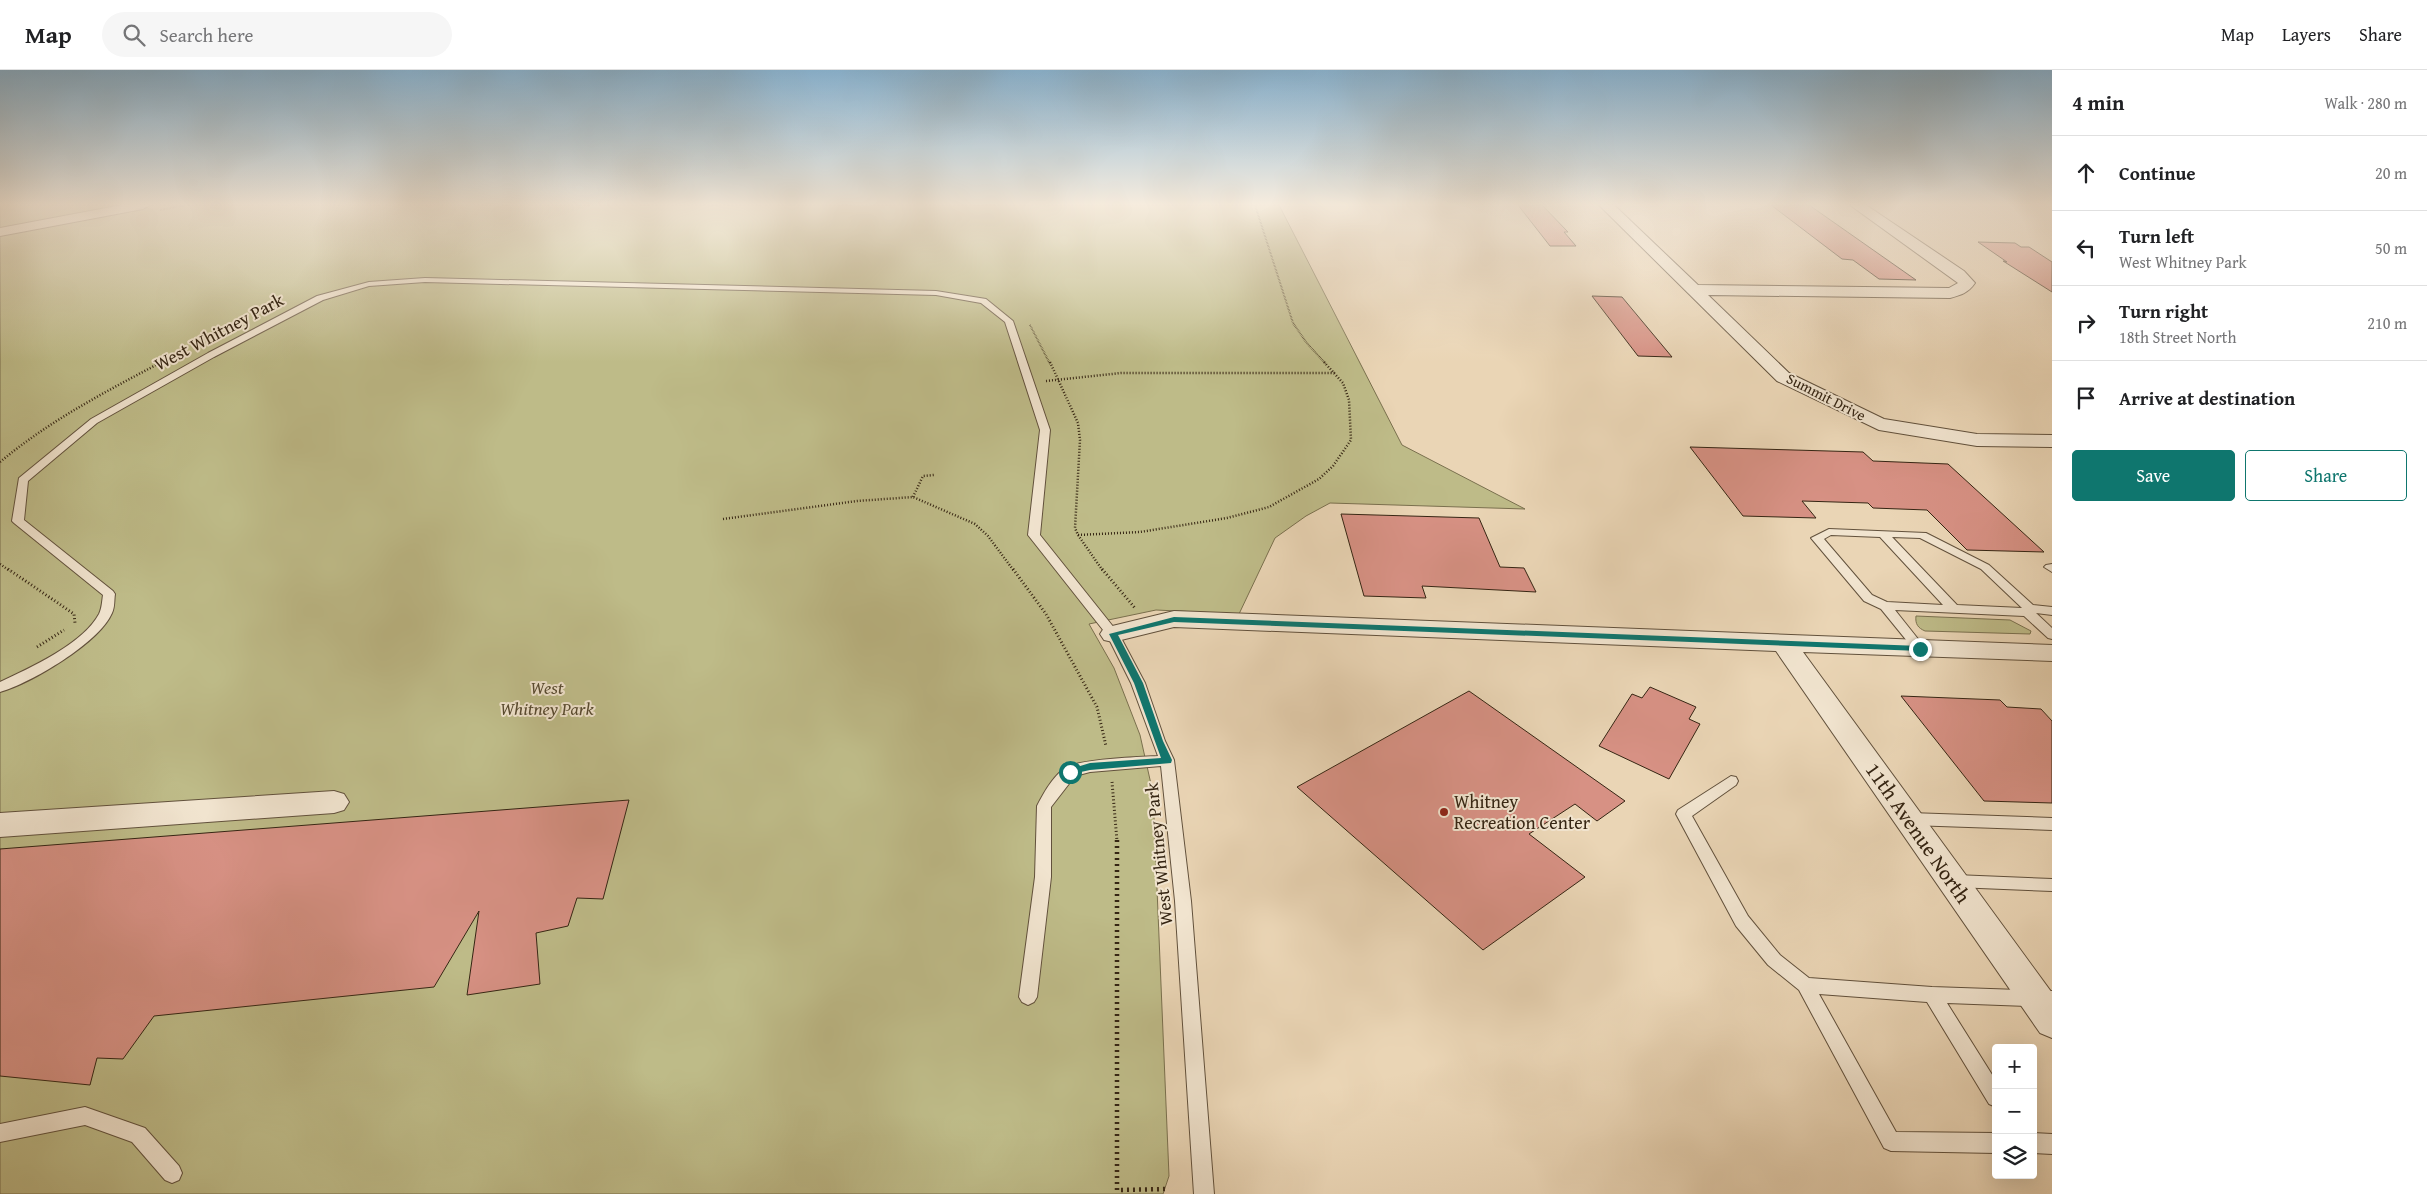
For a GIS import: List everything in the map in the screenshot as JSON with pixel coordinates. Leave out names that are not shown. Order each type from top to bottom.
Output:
[{"type":"street","name":"Summit Drive","points":[[1659,257],[1783,376],[1879,424],[1976,440],[2052,441]]},
{"type":"street","points":[[1692,290],[1950,293],[1960,290],[1967,283],[1959,274],[1934,257]]},
{"type":"street","points":[[1113,634],[1174,620],[2052,653]]},
{"type":"street","name":"11th Avenue North","points":[[1784,644],[1952,880],[2046,1007]]},
{"type":"street","points":[[0,825],[334,802]]},
{"type":"lane","name":"West Whitney Park","points":[[0,686],[23,677],[88,635],[106,613],[109,594],[18,521],[23,480],[94,421],[211,355],[320,298],[369,284],[425,280],[936,293],[983,301],[1009,321],[1045,430],[1034,534],[1113,634],[1138,683],[1158,741],[1167,760],[1183,901],[1204,1194]]},
{"type":"lane","points":[[2052,611],[2029,610],[1954,609],[1885,606],[1868,598],[1817,538],[1829,532],[1922,535],[1985,567],[2029,610],[2052,636]]},
{"type":"lane","points":[[1883,534],[1954,609]]},
{"type":"lane","points":[[1885,606],[1920,649]]},
{"type":"lane","points":[[1028,997],[1043,877],[1044,806],[1058,785],[1070,772],[1110,764],[1167,760]]},
{"type":"lane","points":[[1731,780],[1683,814],[1742,921],[1774,960],[1805,984],[1892,1141],[1992,1142]]},
{"type":"lane","points":[[1908,819],[2052,824]]},
{"type":"lane","points":[[1952,880],[2052,885]]},
{"type":"lane","points":[[1805,984],[2046,1007]]},
{"type":"lane","points":[[1932,995],[1992,1092]]},
{"type":"lane","points":[[0,1133],[85,1116],[138,1135],[172,1173]]},
{"type":"lane","points":[[2037,1144],[2052,1144]]},
{"type":"path","points":[[1078,535],[1140,532],[1227,518],[1269,507],[1305,487],[1333,466],[1351,440],[1349,400],[1343,383],[1306,342],[1293,322],[1272,257]]},
{"type":"path","points":[[1026,318],[1059,380],[1078,423],[1080,440],[1075,528],[1104,571],[1139,612]]},
{"type":"path","points":[[0,462],[27,439],[66,413],[163,361]]},
{"type":"path","points":[[1043,381],[1096,374],[1121,373],[1336,374]]},
{"type":"path","points":[[913,497],[923,476],[934,475]]},
{"type":"path","points":[[723,519],[857,501],[913,497],[975,524],[988,536],[1046,614],[1097,707],[1110,764],[1117,831],[1117,1190],[1169,1189]]},
{"type":"path","points":[[0,564],[74,614],[76,622],[30,651]]},
{"type":"green space","name":"West Whitney Park","points":[[0,257],[1306,257],[1402,445],[1525,509],[1330,503],[1306,516],[1275,538],[1239,614],[1156,610],[1089,624],[1114,668],[1140,735],[1153,793],[1169,1176],[1163,1194],[0,1194]]},
{"type":"green space","points":[[1916,616],[2010,620],[2031,631],[2030,634],[1925,631],[1920,629]]},
{"type":"building","points":[[1840,257],[1884,257],[1916,280],[1879,279],[1853,260]]},
{"type":"building","points":[[2000,257],[2045,257],[2052,262],[2052,292],[2003,261],[2007,262]]},
{"type":"building","points":[[1592,296],[1622,297],[1672,357],[1638,356]]},
{"type":"building","points":[[1690,447],[1863,452],[1873,461],[1948,464],[2044,552],[1967,550],[1927,510],[1873,508],[1868,503],[1802,501],[1816,518],[1743,516]]},
{"type":"building","points":[[1341,514],[1479,518],[1500,567],[1524,568],[1536,592],[1422,586],[1426,598],[1364,596]]},
{"type":"building","points":[[1650,687],[1696,707],[1689,719],[1700,724],[1669,779],[1599,746],[1632,694],[1642,698]]},
{"type":"building","name":"Whitney Recreation Center","points":[[1469,691],[1625,801],[1597,821],[1575,804],[1529,834],[1585,877],[1483,950],[1297,787]]},
{"type":"building","points":[[1901,696],[2000,700],[2007,707],[2041,709],[2052,721],[2052,803],[1984,801]]},
{"type":"building","points":[[629,800],[603,899],[577,898],[568,926],[536,933],[540,984],[467,995],[479,911],[434,987],[154,1016],[123,1059],[97,1058],[90,1085],[0,1076],[0,849]]},
{"type":"place","name":"Whitney Recreation Center","points":[[1444,812]]},
{"type":"route","points":[[1070,772],[1110,764],[1167,760],[1158,741],[1138,683],[1113,634],[1174,620],[1920,649]]}]
